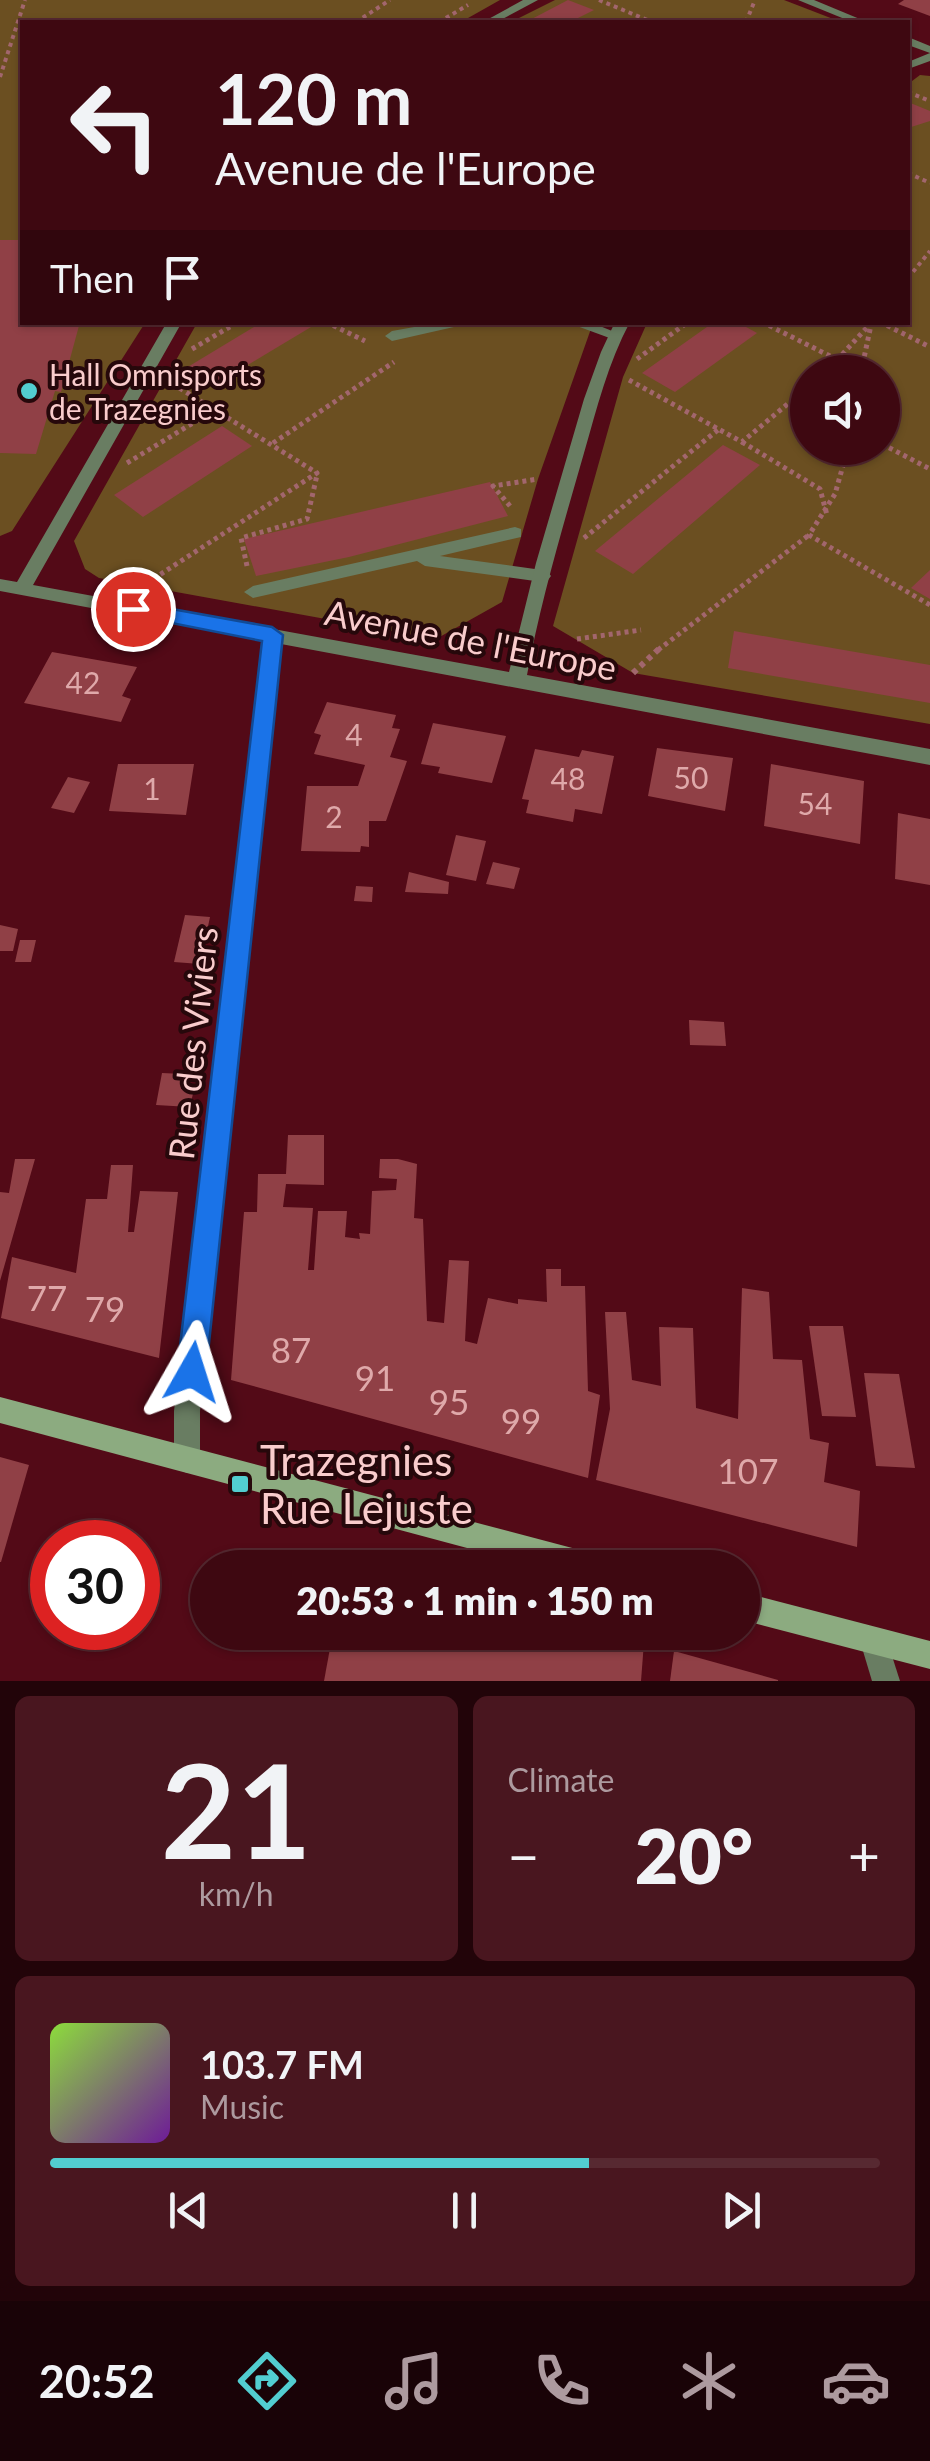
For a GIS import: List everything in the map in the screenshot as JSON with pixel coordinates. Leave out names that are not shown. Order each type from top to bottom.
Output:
[{"type":"main road","points":[[0,1410],[527,1550]]},
{"type":"main road","points":[[760,1611],[930,1655]]},
{"type":"street","points":[[492,20],[532,0]]},
{"type":"street","points":[[804,0],[856,20]]},
{"type":"street","points":[[22,589],[173,325]]},
{"type":"street","points":[[389,343],[458,325]]},
{"type":"street","points":[[517,680],[528,621],[600,375],[619,329],[593,325]]},
{"type":"street","points":[[253,592],[515,533]]},
{"type":"street","points":[[414,558],[542,576]]},
{"type":"street","name":"Avenue de l'Europe","points":[[0,585],[930,757]]},
{"type":"street","name":"Rue des Viviers","points":[[187,1460],[188,1410],[272,635]]},
{"type":"street","points":[[874,1641],[886,1681]]},
{"type":"path","points":[[0,77],[25,0]]},
{"type":"path","points":[[359,20],[390,0]]},
{"type":"path","points":[[442,20],[477,0]]},
{"type":"path","points":[[599,0],[647,20]]},
{"type":"path","points":[[910,276],[930,251]]},
{"type":"path","points":[[190,350],[233,325]]},
{"type":"path","points":[[332,325],[371,343]]},
{"type":"path","points":[[628,366],[684,325]]},
{"type":"path","points":[[768,325],[828,355]]},
{"type":"path","points":[[845,355],[869,325]]},
{"type":"path","points":[[864,355],[871,325]]},
{"type":"path","points":[[886,325],[930,347]]},
{"type":"path","points":[[273,443],[401,357],[389,343]]},
{"type":"path","points":[[146,368],[317,473]]},
{"type":"path","points":[[600,375],[621,376],[820,490],[827,516]]},
{"type":"path","points":[[742,442],[790,403]]},
{"type":"path","points":[[112,473],[216,409]]},
{"type":"path","points":[[576,544],[720,430]]},
{"type":"path","points":[[900,453],[930,468]]},
{"type":"path","points":[[620,700],[627,678],[674,635],[809,535],[827,516],[844,465]]},
{"type":"path","points":[[144,585],[317,473]]},
{"type":"path","points":[[253,592],[241,538],[307,519],[317,473]]},
{"type":"path","points":[[515,533],[520,517],[493,486],[538,479]]},
{"type":"path","points":[[809,535],[930,605]]},
{"type":"path","points":[[576,639],[641,630]]},
{"type":"shaded area","points":[[0,0],[500,0],[465,20],[20,20],[20,325],[144,325],[12,531],[0,536]]},
{"type":"shaded area","points":[[555,0],[784,0],[836,20],[515,20]]},
{"type":"shaded area","points":[[920,75],[930,76],[930,724],[633,673],[553,626],[623,377],[646,325],[910,325],[910,82]]},
{"type":"shaded area","points":[[196,325],[592,325],[538,479],[502,602],[436,639],[99,578],[85,569],[74,541]]},
{"type":"building","points":[[568,0],[594,10],[574,20],[530,20]]},
{"type":"building","points":[[904,0],[930,0],[930,16],[898,4]]},
{"type":"building","points":[[910,103],[930,111],[930,121],[910,127]]},
{"type":"building","name":"Hall Omnisports de Trazegnies","points":[[0,240],[20,240],[20,325],[79,325],[61,392],[55,391],[36,454],[0,453]]},
{"type":"building","points":[[257,325],[311,327],[213,386],[186,368]]},
{"type":"building","points":[[710,325],[742,325],[757,333],[675,392],[642,373]]},
{"type":"building","points":[[222,426],[252,446],[143,517],[114,495]]},
{"type":"building","points":[[723,445],[760,465],[633,574],[595,551]]},
{"type":"building","points":[[490,482],[508,516],[349,557],[256,576],[244,539]]},
{"type":"building","points":[[930,570],[930,599],[911,588]]},
{"type":"building","points":[[734,631],[930,665],[930,703],[728,668]]},
{"type":"building","points":[[52,652],[137,667],[122,696],[131,699],[121,722],[24,703]]},
{"type":"building","points":[[327,702],[396,715],[392,728],[400,729],[390,757],[407,761],[386,821],[369,821],[369,847],[361,846],[360,852],[301,851],[307,786],[358,786],[365,765],[314,754],[321,735],[314,733]]},
{"type":"building","points":[[433,723],[506,736],[492,783],[438,773],[440,767],[421,764]]},
{"type":"building","points":[[657,748],[733,758],[725,811],[648,796]]},
{"type":"building","points":[[535,749],[579,757],[582,750],[614,756],[602,814],[575,809],[573,822],[526,813],[529,800],[522,799]]},
{"type":"building","points":[[118,764],[194,764],[186,815],[109,811]]},
{"type":"building","points":[[771,764],[864,781],[860,844],[764,826]]},
{"type":"building","points":[[68,777],[90,782],[74,813],[51,808]]},
{"type":"building","points":[[898,813],[930,819],[930,885],[895,879]]},
{"type":"building","points":[[456,835],[486,841],[476,881],[446,875]]},
{"type":"building","points":[[493,862],[520,868],[514,889],[486,884]]},
{"type":"building","points":[[409,872],[449,882],[448,894],[405,892]]},
{"type":"building","points":[[356,886],[373,887],[372,902],[354,901]]},
{"type":"building","points":[[185,915],[210,917],[200,964],[174,962]]},
{"type":"building","points":[[0,925],[18,929],[13,951],[0,951]]},
{"type":"building","points":[[20,940],[36,940],[31,962],[15,962]]},
{"type":"building","points":[[689,1020],[724,1022],[726,1046],[690,1045]]},
{"type":"building","points":[[162,1073],[183,1074],[181,1089],[194,1089],[190,1107],[156,1105]]},
{"type":"building","points":[[288,1135],[324,1135],[324,1185],[286,1184],[283,1207],[313,1208],[308,1270],[314,1270],[318,1211],[347,1211],[345,1237],[360,1239],[359,1233],[370,1234],[372,1191],[396,1190],[397,1179],[379,1178],[380,1159],[398,1159],[417,1164],[414,1218],[423,1219],[427,1321],[444,1323],[449,1260],[469,1261],[465,1341],[477,1344],[488,1298],[518,1304],[518,1299],[547,1302],[546,1269],[561,1269],[561,1286],[585,1286],[588,1391],[600,1395],[588,1478],[231,1380],[244,1212],[257,1212],[258,1174],[286,1174]]},
{"type":"building","points":[[15,1159],[35,1159],[0,1281],[0,1192],[9,1193]]},
{"type":"building","points":[[111,1165],[133,1165],[128,1232],[134,1232],[140,1191],[178,1192],[159,1358],[1,1318],[12,1257],[76,1273],[86,1199],[107,1199]]},
{"type":"building","points":[[742,1288],[769,1292],[773,1359],[802,1360],[810,1439],[829,1443],[824,1482],[860,1491],[857,1547],[596,1480],[610,1409],[605,1312],[626,1312],[632,1380],[661,1386],[659,1327],[693,1328],[696,1408],[738,1419]]},
{"type":"building","points":[[809,1326],[843,1326],[856,1417],[822,1416]]},
{"type":"building","points":[[864,1373],[899,1374],[915,1468],[876,1466]]},
{"type":"building","points":[[0,1457],[29,1465],[1,1562],[0,1562]]},
{"type":"building","points":[[330,1650],[643,1650],[641,1681],[324,1681]]},
{"type":"building","points":[[674,1651],[778,1680],[778,1681],[670,1681]]},
{"type":"place","name":"Hall Omnisports de Trazegnies","points":[[29,391]]},
{"type":"place","name":"Trazegnies Rue Lejuste","points":[[240,1484]]},
{"type":"route","points":[[133,609],[272,635],[192,1372]]}]
